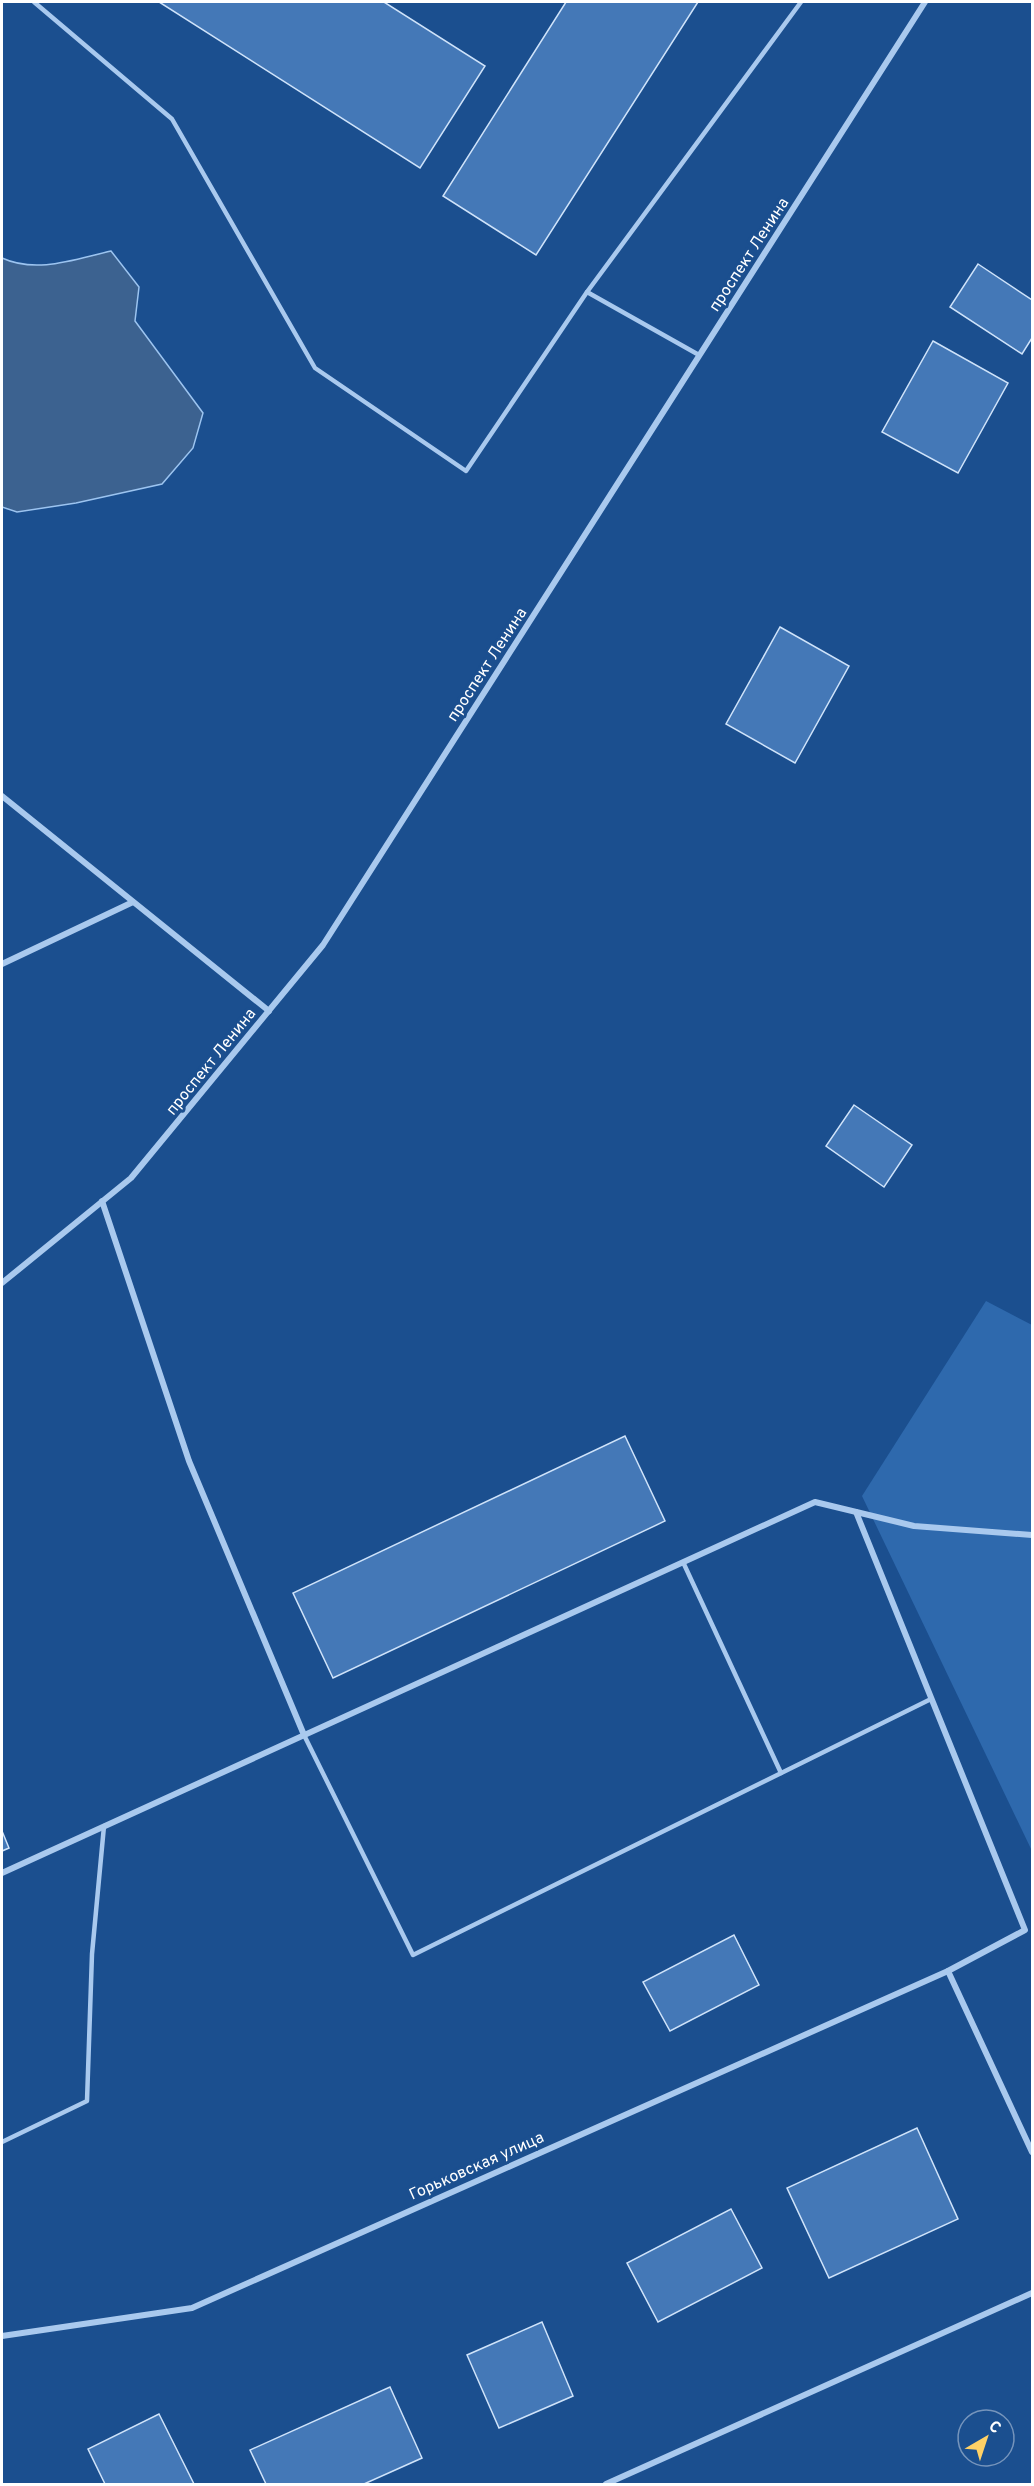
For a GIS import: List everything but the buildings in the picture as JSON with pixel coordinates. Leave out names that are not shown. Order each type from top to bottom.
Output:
[{"type":"street","name":"проспект Ленина","points":[[2,1284],[131,1178],[323,945],[925,2]]},
{"type":"street","points":[[2,796],[269,1011]]},
{"type":"street","points":[[2,964],[133,902]]},
{"type":"street","points":[[102,1201],[189,1461],[304,1735]]},
{"type":"street","points":[[2,1873],[815,1502],[914,1526],[1032,1535]]},
{"type":"street","points":[[856,1512],[931,1699]]},
{"type":"street","name":"Горьковская улица","points":[[2,2336],[192,2308],[948,1971],[1025,1930],[931,1699]]},
{"type":"street","points":[[948,1971],[1032,2152]]},
{"type":"street","points":[[606,2484],[1032,2293]]},
{"type":"lane","points":[[34,2],[172,119],[315,368],[466,471],[587,292],[801,2]]},
{"type":"lane","points":[[587,292],[699,355]]},
{"type":"lane","points":[[683,1562],[781,1773]]},
{"type":"lane","points":[[304,1735],[413,1954],[931,1699]]},
{"type":"lane","points":[[2,2142],[87,2100],[92,1954],[104,1826]]},
{"type":"shaded area","points":[[111,251],[139,287],[135,321],[203,413],[193,448],[162,484],[76,503],[17,512],[2,507],[2,258],[15,263],[42,265],[56,264]]},
{"type":"shaded area","points":[[986,1301],[1032,1325],[1032,1851],[862,1496]]}]
